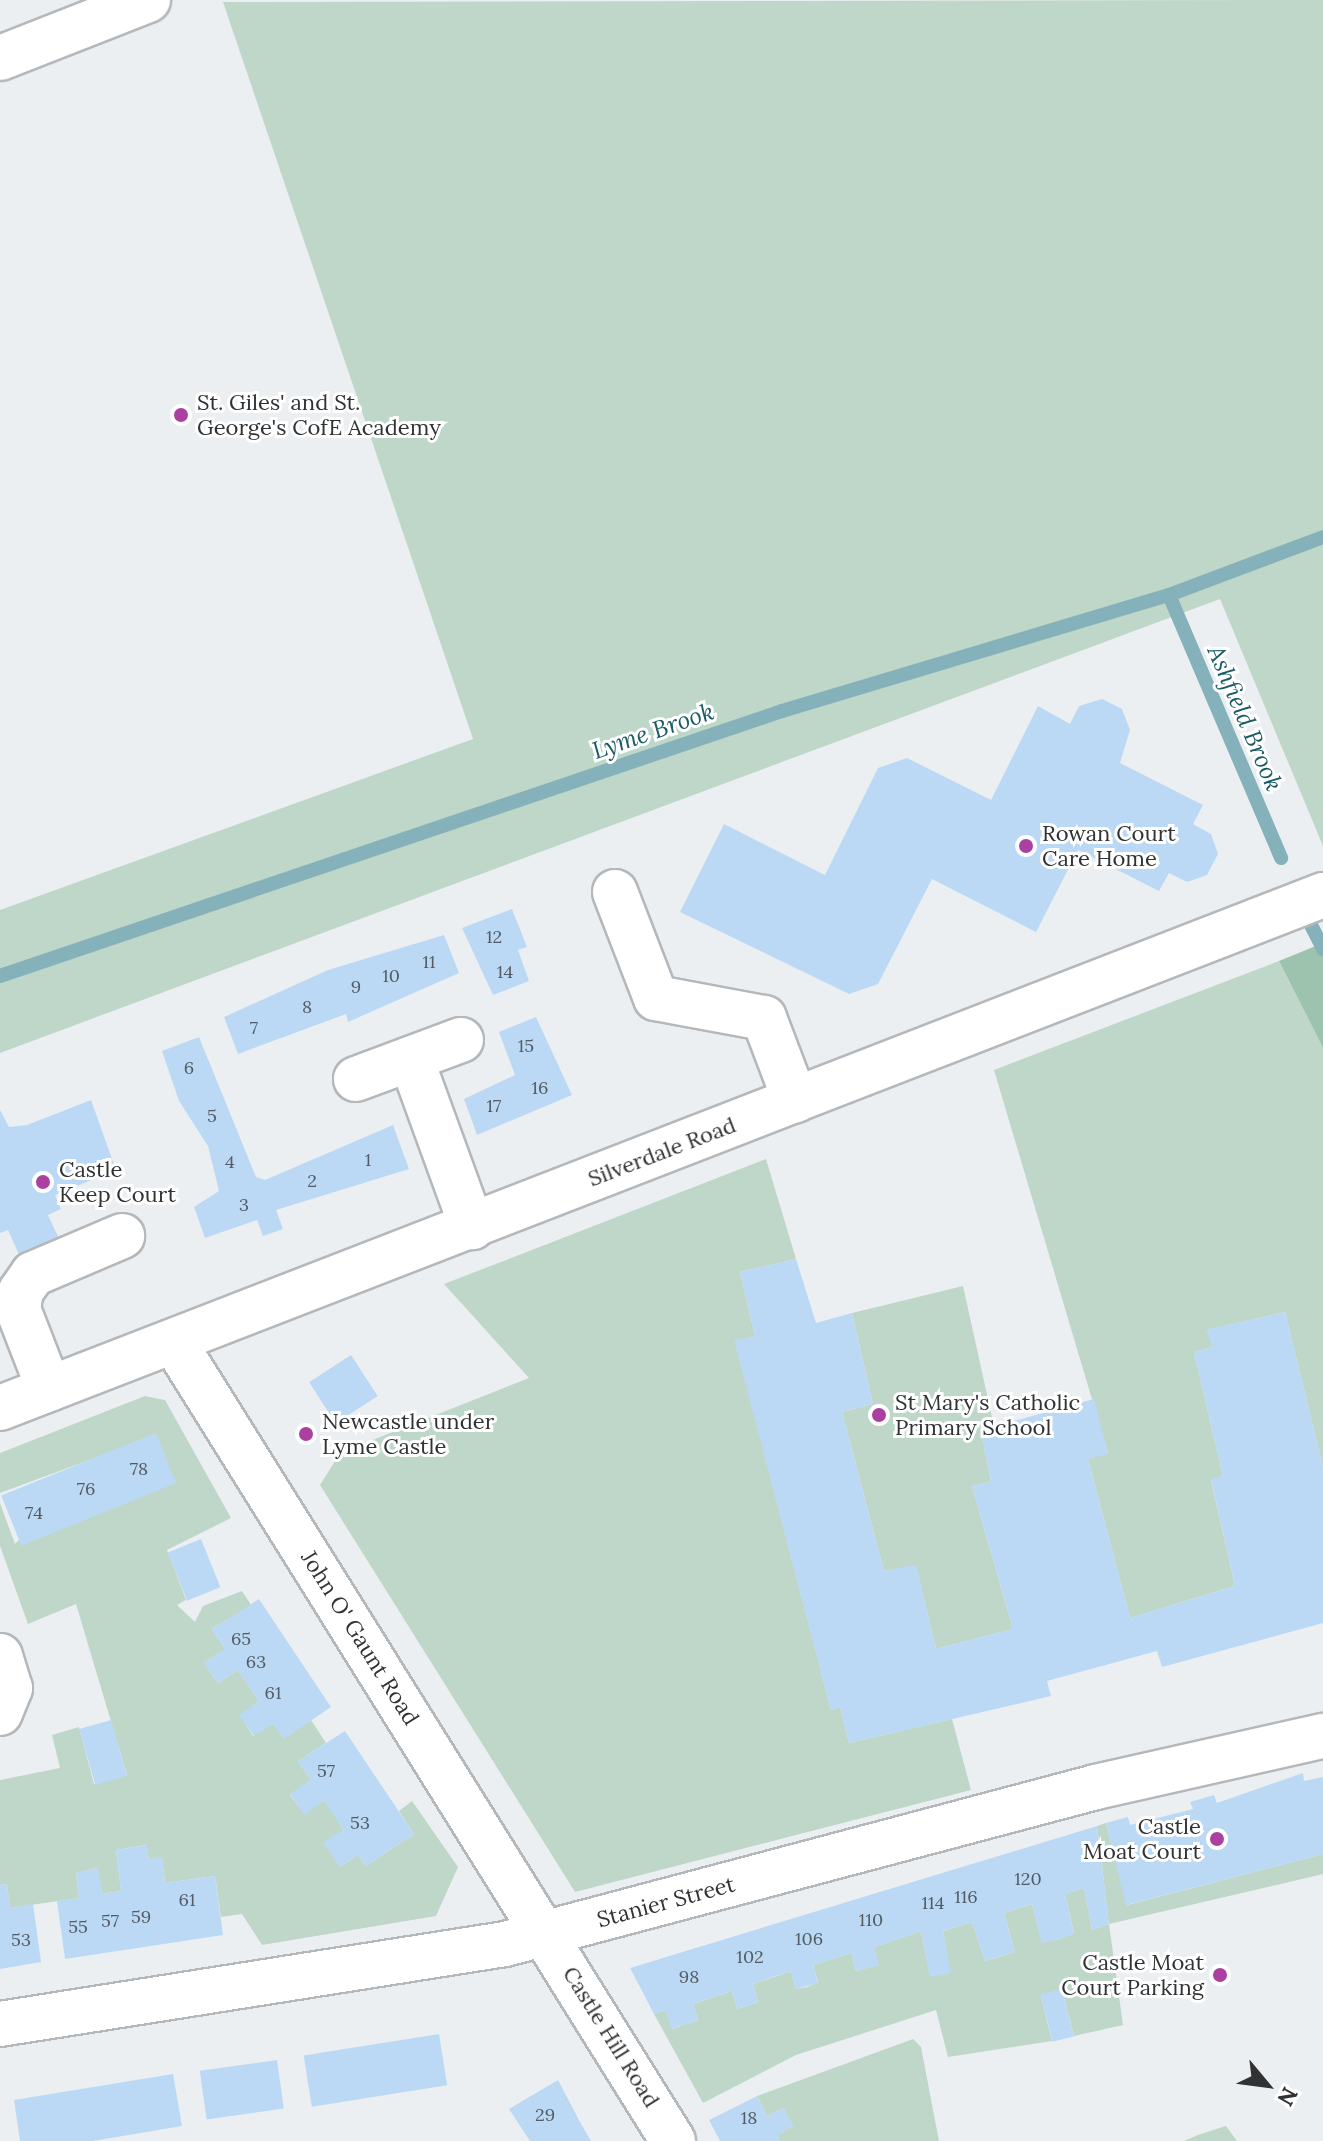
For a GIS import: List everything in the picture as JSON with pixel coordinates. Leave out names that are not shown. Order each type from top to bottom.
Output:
[{"type":"street","points":[[0,58],[148,0]]},
{"type":"street","points":[[615,892],[656,998],[764,1018],[795,1100]]},
{"type":"street","name":"Silverdale Road","points":[[0,1408],[1323,895]]},
{"type":"street","points":[[356,1079],[461,1040]]},
{"type":"street","points":[[411,1059],[472,1227]]},
{"type":"street","points":[[49,1389],[18,1309],[21,1291],[33,1274],[122,1236]]},
{"type":"street","name":"John O' Gaunt Road","points":[[174,1342],[547,1934]]},
{"type":"street","points":[[0,1656],[10,1688],[0,1713]]},
{"type":"street","name":"Stanier Street","points":[[0,2024],[547,1934],[1096,1787],[1323,1736]]},
{"type":"street","name":"Castle Hill Road","points":[[547,1934],[673,2141]]},
{"type":"green space","points":[[1323,0],[1323,846],[1220,599],[0,1053],[0,910],[473,739],[223,2]]},
{"type":"green space","points":[[1323,943],[1323,1048],[1279,961]]},
{"type":"green space","points":[[1279,961],[1323,1048],[1323,1467],[1285,1312],[1207,1330],[1213,1347],[1194,1352],[1223,1476],[1211,1480],[1235,1586],[1130,1618],[1088,1459],[1108,1453],[994,1070]]},
{"type":"green space","points":[[766,1159],[796,1259],[740,1272],[755,1336],[735,1341],[831,1710],[840,1707],[849,1743],[952,1719],[971,1790],[575,1892],[320,1485],[340,1453],[529,1378],[444,1284]]},
{"type":"green space","points":[[963,1286],[994,1426],[981,1430],[991,1482],[972,1486],[1013,1629],[936,1649],[916,1566],[884,1571],[842,1412],[873,1404],[852,1313]]},
{"type":"green space","points":[[145,1396],[165,1400],[231,1518],[167,1550],[186,1600],[177,1605],[195,1622],[203,1606],[242,1591],[251,1605],[212,1629],[225,1649],[204,1663],[218,1683],[238,1670],[259,1701],[240,1715],[253,1736],[273,1723],[284,1738],[311,1720],[326,1743],[298,1761],[311,1780],[290,1795],[304,1814],[324,1800],[344,1830],[324,1843],[340,1867],[358,1855],[366,1866],[414,1834],[399,1811],[412,1801],[458,1867],[436,1916],[262,1945],[242,1914],[221,1917],[215,1876],[165,1883],[162,1858],[149,1860],[146,1845],[116,1850],[121,1891],[102,1894],[97,1868],[76,1873],[79,1898],[10,1908],[7,1884],[0,1885],[0,1780],[60,1768],[52,1735],[79,1727],[94,1784],[127,1775],[76,1604],[28,1624],[0,1546],[0,1503],[15,1544],[103,1455],[0,1493],[0,1453]]},
{"type":"green space","points":[[1106,1823],[1127,1905],[1323,1854],[1323,1874],[1109,1924],[1097,1826]]},
{"type":"green space","points":[[1084,1888],[1092,1930],[1109,1924],[1123,2025],[1074,2036],[1062,1989],[1041,1996],[1052,2041],[948,2057],[936,2010],[796,2055],[703,2103],[654,2014],[666,2010],[672,2029],[698,2020],[693,2004],[732,1991],[737,2009],[758,2002],[753,1984],[791,1971],[796,1989],[807,1987],[818,1982],[813,1965],[852,1953],[856,1971],[878,1965],[874,1947],[921,1931],[930,1976],[950,1973],[943,1931],[972,1922],[985,1961],[999,1957],[1015,1952],[1004,1913],[1032,1904],[1042,1942],[1060,1939],[1074,1933],[1065,1894]]},
{"type":"green space","points":[[913,2039],[921,2047],[939,2141],[780,2141],[777,2135],[793,2126],[784,2108],[767,2116],[757,2096]]},
{"type":"green space","points":[[1226,2126],[1237,2141],[1184,2141],[1198,2135]]},
{"type":"building","name":"Rowan Court Care Home","points":[[1102,699],[1122,709],[1130,730],[1120,763],[1203,805],[1193,824],[1211,834],[1218,854],[1207,875],[1187,882],[1169,873],[1159,891],[1078,850],[1036,932],[932,879],[878,984],[849,994],[680,912],[724,824],[825,875],[878,768],[907,758],[991,800],[1038,706],[1070,724],[1079,706]]},
{"type":"building","points":[[512,909],[527,947],[518,950],[529,981],[493,995],[462,928]]},
{"type":"building","points":[[444,935],[459,973],[348,1022],[346,1014],[238,1054],[224,1017],[328,970]]},
{"type":"building","points":[[536,1017],[572,1095],[477,1135],[464,1099],[515,1075],[499,1032]]},
{"type":"building","points":[[199,1037],[256,1177],[265,1180],[393,1125],[409,1169],[276,1210],[283,1229],[263,1236],[257,1220],[205,1238],[194,1207],[219,1191],[208,1146],[179,1101],[162,1051]]},
{"type":"building","name":"Castle Keep Court","points":[[91,1100],[116,1170],[55,1195],[61,1209],[48,1215],[60,1241],[21,1259],[8,1230],[0,1233],[0,1110],[9,1127],[27,1125]]},
{"type":"building","points":[[796,1259],[816,1323],[852,1313],[873,1404],[842,1412],[884,1571],[916,1565],[936,1649],[1013,1629],[972,1486],[991,1482],[981,1430],[1094,1399],[1108,1454],[1088,1459],[1130,1618],[1235,1586],[1211,1479],[1223,1476],[1194,1352],[1213,1347],[1206,1330],[1285,1312],[1323,1467],[1323,1623],[1162,1667],[1157,1651],[1047,1681],[1051,1696],[849,1743],[840,1707],[831,1710],[734,1340],[755,1336],[740,1272]]},
{"type":"building","points":[[351,1355],[378,1396],[336,1423],[309,1382]]},
{"type":"building","points":[[156,1433],[176,1483],[21,1546],[1,1496]]},
{"type":"building","points":[[201,1539],[220,1587],[187,1601],[168,1552]]},
{"type":"building","points":[[259,1599],[331,1707],[284,1739],[273,1723],[254,1736],[239,1715],[259,1701],[238,1670],[218,1683],[204,1663],[225,1649],[212,1629]]},
{"type":"building","points":[[111,1720],[127,1776],[95,1785],[79,1729]]},
{"type":"building","points":[[345,1731],[414,1834],[366,1866],[358,1855],[340,1867],[323,1842],[344,1830],[324,1800],[304,1815],[290,1794],[311,1780],[298,1761]]},
{"type":"building","name":"Castle Moat Court","points":[[1303,1773],[1304,1781],[1323,1777],[1323,1854],[1126,1905],[1106,1823],[1128,1817],[1130,1825],[1193,1809],[1190,1802],[1214,1795],[1217,1803]]},
{"type":"building","points":[[1097,1826],[1109,1924],[1092,1930],[1084,1888],[1065,1894],[1074,1934],[1042,1943],[1032,1904],[1004,1913],[1015,1952],[985,1961],[972,1922],[943,1931],[951,1973],[930,1977],[921,1931],[874,1947],[879,1965],[856,1971],[852,1953],[813,1965],[818,1983],[796,1989],[791,1971],[753,1984],[758,2002],[737,2009],[732,1991],[693,2004],[698,2020],[671,2029],[666,2010],[654,2014],[630,1968]]},
{"type":"building","points":[[147,1845],[149,1860],[162,1857],[165,1883],[215,1876],[223,1935],[65,1959],[57,1901],[79,1898],[76,1873],[98,1868],[102,1894],[121,1891],[116,1850]]},
{"type":"building","points":[[7,1884],[10,1908],[33,1904],[41,1962],[0,1969],[0,1885]]},
{"type":"building","points":[[1062,1989],[1074,2037],[1053,2042],[1041,1994]]},
{"type":"building","points":[[439,2034],[447,2085],[312,2107],[304,2055]]},
{"type":"building","points":[[277,2060],[284,2109],[207,2119],[200,2071]]},
{"type":"building","points":[[173,2074],[182,2126],[93,2141],[20,2141],[14,2100]]},
{"type":"building","points":[[558,2080],[591,2141],[530,2141],[509,2109]]},
{"type":"building","points":[[757,2096],[767,2116],[784,2108],[793,2126],[777,2135],[780,2141],[720,2141],[709,2120]]},
{"type":"waterway","name":"Lyme Brook","points":[[0,976],[782,711],[1169,595],[1323,537]]},
{"type":"waterway","name":"Ashfield Brook","points":[[1169,595],[1281,858]]},
{"type":"waterway","name":"Ashfield Brook","points":[[1312,927],[1323,949]]},
{"type":"place","name":"St. Giles' and St. George's CofE Academy","points":[[181,415]]},
{"type":"place","name":"Rowan Court Care Home","points":[[1026,846]]},
{"type":"place","name":"Castle Keep Court","points":[[43,1182]]},
{"type":"place","name":"St Mary's Catholic Primary School","points":[[879,1415]]},
{"type":"place","name":"Newcastle under Lyme Castle","points":[[306,1434]]},
{"type":"place","name":"Castle Moat Court","points":[[1217,1839]]},
{"type":"place","name":"Castle Moat Court Parking","points":[[1220,1975]]}]
